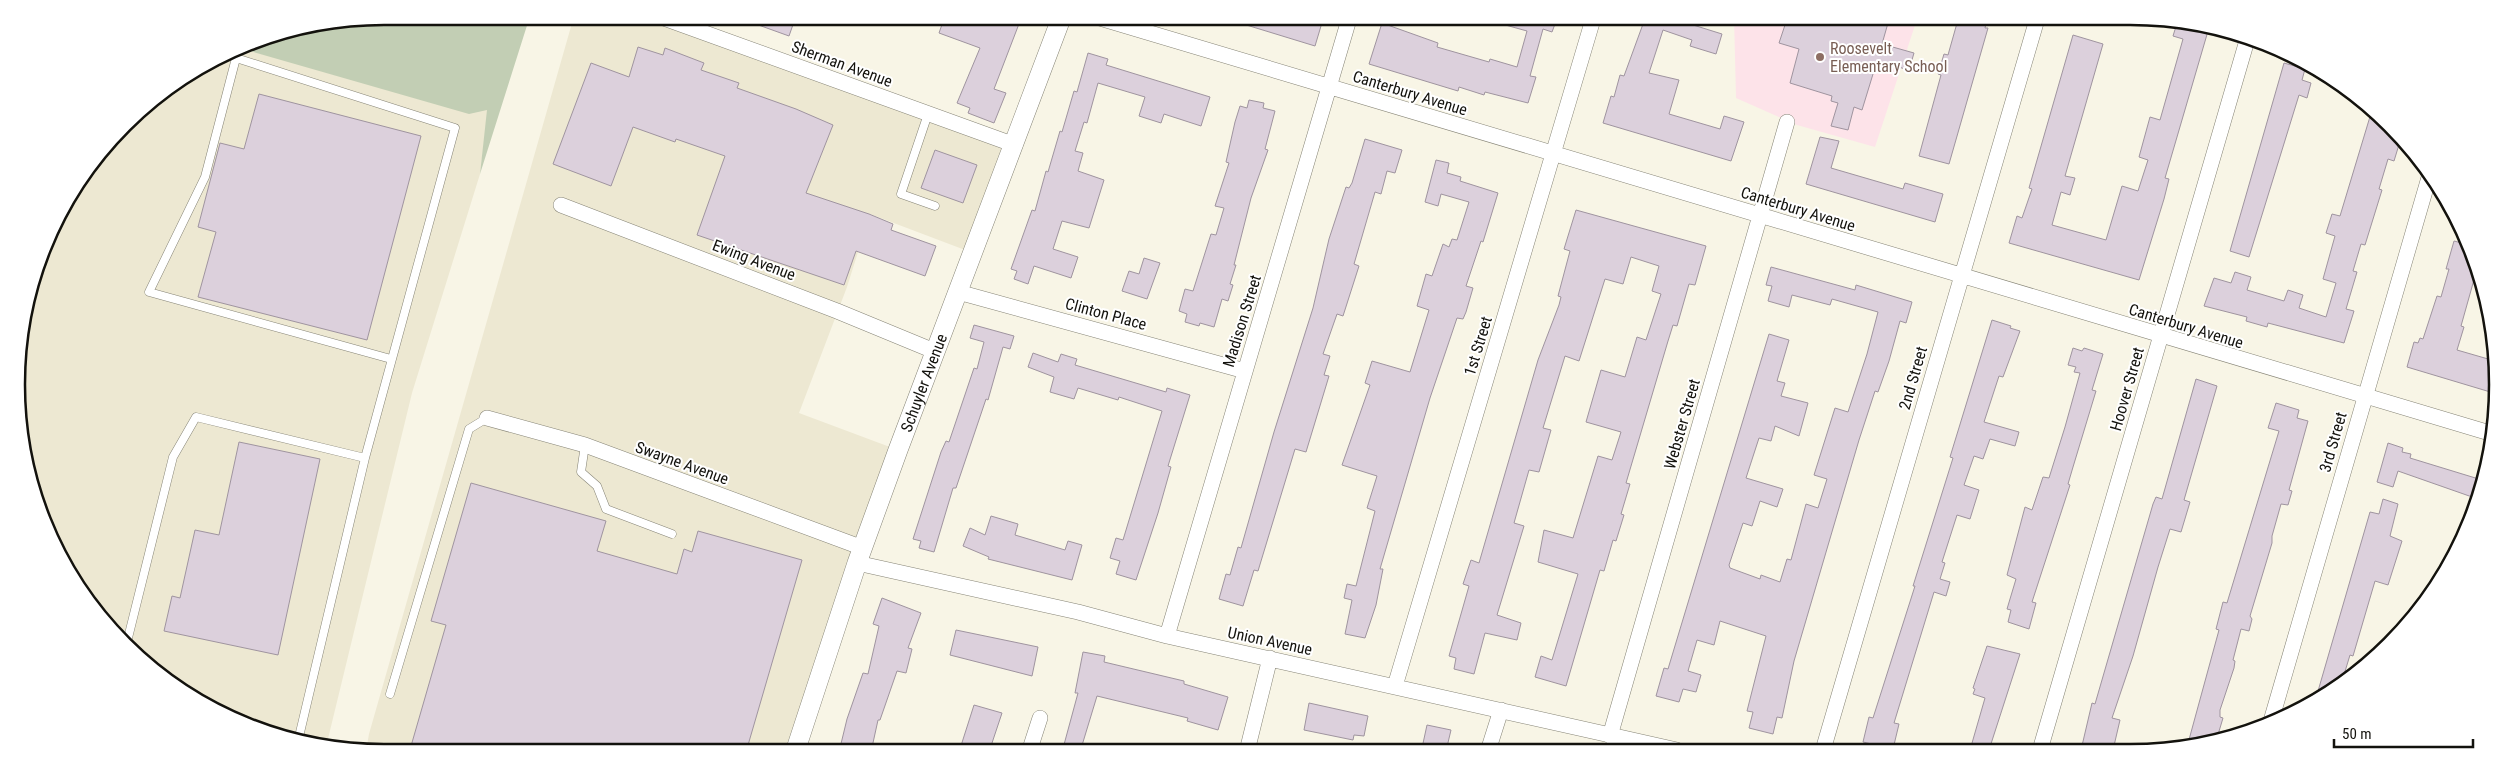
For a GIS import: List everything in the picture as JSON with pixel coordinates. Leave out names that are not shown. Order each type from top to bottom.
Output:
[{"type":"street","name":"Sherman Avenue","points":[[691,25],[1015,146]]},
{"type":"street","name":"Schuyler Avenue","points":[[798,744],[860,556],[934,352],[1015,146],[1059,25]]},
{"type":"street","name":"Canterbury Avenue","points":[[1123,25],[2365,398],[2486,432]]},
{"type":"street","name":"Madison Street","points":[[1166,636],[1347,25]]},
{"type":"street","name":"1st Street","points":[[1395,686],[1591,25]]},
{"type":"street","name":"2nd Street","points":[[1825,744],[2035,25]]},
{"type":"street","name":"Hoover Street","points":[[2042,744],[2246,44]]},
{"type":"street","name":"Webster Street","points":[[1610,736],[1787,122]]},
{"type":"street","name":"3rd Street","points":[[2273,714],[2427,184]]},
{"type":"street","name":"Ewing Avenue","points":[[561,205],[837,311],[934,352]]},
{"type":"street","name":"Clinton Place","points":[[958,292],[1246,371]]},
{"type":"street","name":"Swayne Avenue","points":[[488,418],[585,445],[860,556]]},
{"type":"street","name":"Union Avenue","points":[[860,556],[1166,636],[1648,744]]},
{"type":"street","points":[[1249,744],[1270,658]]},
{"type":"street","points":[[1490,744],[1502,710]]},
{"type":"street","points":[[1032,744],[1040,718]]},
{"type":"lane","points":[[300,734],[365,458],[455,128],[236,58],[204,177],[149,292],[391,359]]},
{"type":"lane","points":[[928,114],[901,194],[935,206]]},
{"type":"lane","points":[[128,637],[173,457],[196,417],[365,458]]},
{"type":"lane","points":[[390,694],[469,429],[488,418]]},
{"type":"lane","points":[[585,445],[582,472],[597,486],[606,509],[672,534]]},
{"type":"shaded area","points":[[571,25],[695,25],[694,29],[1015,145],[973,253],[870,214],[847,287],[799,413],[898,450],[798,744],[384,744],[367,743]]},
{"type":"shaded area","name":"Roosevelt Elementary School","points":[[1734,25],[1915,25],[1875,147],[1797,125],[1736,98]]},
{"type":"shaded area","points":[[250,51],[488,110],[480,174],[412,393],[328,739],[291,732],[247,717],[225,707],[166,670],[147,655],[114,622],[73,564],[52,522],[44,500],[37,478],[28,431],[25,384],[26,361],[28,338],[37,291],[52,247],[62,225],[86,185],[114,147],[147,114],[166,99],[205,73],[247,52]]},
{"type":"green space","points":[[384,25],[527,25],[480,174],[487,110],[469,114],[250,51],[291,37],[338,28]]},
{"type":"building","points":[[758,25],[793,25],[789,36]]},
{"type":"building","points":[[942,25],[1019,25],[994,89],[1006,93],[994,123],[968,113],[970,108],[957,103],[980,48],[939,33]]},
{"type":"building","points":[[1246,25],[1321,25],[1315,46]]},
{"type":"building","points":[[1381,25],[1388,25],[1438,43],[1437,47],[1489,62],[1490,59],[1517,67],[1527,31],[1505,25],[1555,25],[1552,32],[1543,29],[1530,76],[1536,77],[1528,103],[1485,92],[1484,95],[1459,87],[1458,91],[1369,64]]},
{"type":"building","points":[[1643,25],[1693,25],[1722,34],[1716,54],[1690,46],[1692,40],[1663,30],[1649,73],[1679,80],[1669,114],[1720,129],[1724,116],[1744,122],[1731,161],[1603,123],[1611,96],[1614,97],[1620,75],[1624,76]]},
{"type":"building","points":[[1785,25],[1887,25],[1882,44],[1914,53],[1909,70],[1877,61],[1862,110],[1854,107],[1848,130],[1831,126],[1838,103],[1831,101],[1832,96],[1790,83],[1799,49],[1779,43]]},
{"type":"building","points":[[1956,25],[1986,25],[1985,28],[1988,28],[1949,164],[1919,156],[1941,75],[1938,74],[1944,54],[1948,55]]},
{"type":"building","points":[[2175,28],[2207,34],[2165,178],[2169,179],[2164,199],[2139,280],[2009,243],[2017,216],[2022,218],[2032,189],[2029,188],[2073,35],[2103,44],[2065,176],[2075,178],[2070,195],[2061,192],[2052,225],[2106,240],[2122,186],[2138,191],[2148,160],[2139,157],[2150,117],[2160,120],[2183,39],[2173,36]]},
{"type":"building","points":[[638,47],[663,55],[665,48],[704,63],[701,70],[739,83],[737,88],[796,109],[833,125],[806,193],[869,214],[893,224],[891,230],[936,246],[925,276],[856,251],[844,285],[697,235],[725,156],[676,139],[675,142],[633,127],[611,186],[553,164],[591,63],[629,77]]},
{"type":"building","points":[[1088,53],[1108,59],[1106,65],[1210,97],[1201,126],[1164,114],[1161,123],[1139,116],[1145,97],[1098,83],[1087,123],[1084,122],[1075,151],[1083,153],[1078,171],[1104,180],[1089,228],[1062,221],[1053,249],[1078,257],[1071,278],[1034,266],[1028,284],[1014,279],[1017,271],[1011,269],[1032,210],[1035,211],[1046,171],[1048,172],[1074,91],[1077,92]]},
{"type":"building","points":[[2284,63],[2298,67],[2305,71],[2302,80],[2311,83],[2307,98],[2299,95],[2249,257],[2230,251]]},
{"type":"building","points":[[259,94],[421,136],[367,340],[198,297],[216,232],[198,227],[220,143],[244,149]]},
{"type":"building","points":[[1249,100],[1264,103],[1263,108],[1275,111],[1265,149],[1268,150],[1251,198],[1234,265],[1236,265],[1230,284],[1233,285],[1228,301],[1222,299],[1214,327],[1200,323],[1199,326],[1185,322],[1187,314],[1179,311],[1185,289],[1193,291],[1211,234],[1216,235],[1224,208],[1215,206],[1229,163],[1226,162],[1235,122],[1240,106],[1247,108]]},
{"type":"building","points":[[2370,117],[2399,146],[2394,161],[2388,159],[2379,189],[2382,190],[2365,245],[2361,244],[2353,271],[2357,272],[2346,309],[2354,311],[2344,343],[2268,323],[2267,327],[2246,321],[2247,317],[2204,306],[2214,278],[2231,283],[2235,272],[2251,277],[2247,290],[2284,301],[2288,290],[2303,295],[2299,308],[2326,317],[2336,283],[2323,279],[2335,236],[2326,233],[2332,214],[2340,216]]},
{"type":"building","points":[[1820,137],[1839,141],[1831,168],[1903,189],[1905,183],[1943,194],[1935,222],[1806,184]]},
{"type":"building","points":[[1365,139],[1402,150],[1395,173],[1387,171],[1381,194],[1375,192],[1354,264],[1359,266],[1343,316],[1337,314],[1323,354],[1330,356],[1324,375],[1329,376],[1306,452],[1295,449],[1258,571],[1254,570],[1243,606],[1219,599],[1226,574],[1230,575],[1238,547],[1241,548],[1274,432],[1313,308],[1329,239],[1346,187],[1349,188],[1352,183]]},
{"type":"building","points":[[935,150],[977,165],[963,203],[921,188]]},
{"type":"building","points":[[1436,160],[1449,163],[1447,173],[1461,177],[1460,181],[1498,193],[1483,242],[1481,241],[1466,286],[1473,288],[1466,312],[1463,319],[1457,318],[1430,398],[1380,569],[1383,569],[1376,605],[1365,638],[1345,634],[1352,600],[1344,598],[1347,584],[1356,586],[1375,511],[1367,508],[1377,476],[1342,465],[1370,385],[1365,383],[1372,361],[1410,372],[1429,310],[1417,306],[1426,274],[1432,276],[1443,244],[1449,247],[1452,239],[1457,240],[1469,202],[1441,194],[1438,206],[1425,202]]},
{"type":"building","points":[[1576,210],[1706,246],[1695,285],[1689,284],[1677,326],[1673,325],[1626,483],[1630,484],[1621,514],[1624,515],[1616,541],[1613,540],[1604,571],[1600,570],[1566,686],[1535,677],[1541,656],[1552,660],[1578,574],[1538,562],[1544,530],[1573,538],[1598,456],[1612,460],[1621,432],[1586,422],[1601,370],[1625,377],[1637,337],[1646,340],[1661,294],[1652,291],[1659,266],[1631,257],[1623,284],[1605,279],[1579,361],[1565,356],[1543,428],[1551,430],[1539,472],[1529,470],[1514,523],[1524,526],[1497,615],[1521,623],[1517,640],[1485,633],[1474,674],[1454,669],[1456,658],[1449,656],[1469,586],[1463,584],[1471,560],[1479,563],[1538,360],[1559,305],[1561,297],[1558,296],[1570,251],[1564,249]]},
{"type":"building","points":[[2454,241],[2460,242],[2474,281],[2461,326],[2464,327],[2457,350],[2488,359],[2489,392],[2407,367],[2414,342],[2418,343],[2420,338],[2423,339],[2437,296],[2441,297],[2449,269],[2446,269]]},
{"type":"building","points":[[1144,258],[1160,263],[1147,299],[1122,291],[1129,271],[1139,274]]},
{"type":"building","points":[[1771,267],[1855,290],[1856,285],[1912,302],[1906,323],[1900,321],[1889,361],[1878,392],[1875,391],[1859,440],[1794,661],[1782,718],[1777,717],[1773,734],[1749,728],[1753,712],[1747,711],[1766,636],[1720,621],[1714,645],[1697,640],[1688,671],[1701,675],[1696,692],[1683,689],[1679,702],[1656,696],[1664,668],[1668,669],[1769,334],[1789,340],[1777,381],[1785,383],[1781,396],[1808,403],[1799,436],[1775,426],[1771,441],[1759,438],[1746,478],[1783,489],[1777,507],[1760,501],[1752,526],[1743,523],[1729,565],[1730,568],[1760,579],[1761,575],[1780,582],[1787,559],[1791,560],[1806,504],[1818,508],[1827,479],[1814,475],[1835,408],[1848,412],[1867,354],[1878,312],[1832,299],[1830,305],[1792,295],[1789,307],[1768,301],[1772,286],[1766,285]]},
{"type":"building","points":[[1992,320],[2011,326],[2010,328],[2020,331],[2003,377],[1999,376],[1984,422],[2019,432],[2015,446],[1990,439],[1983,459],[1974,456],[1964,485],[1979,490],[1970,519],[1957,515],[1942,562],[1945,563],[1940,579],[1950,582],[1946,596],[1934,592],[1894,723],[1899,724],[1894,744],[1863,742],[1869,717],[1873,718],[1915,586],[1913,586],[1953,458],[1950,457]]},
{"type":"building","points":[[974,325],[1014,336],[1010,349],[1003,347],[988,400],[986,399],[956,488],[953,488],[934,552],[919,548],[921,541],[913,539],[941,452],[946,441],[949,442],[974,368],[977,369],[984,342],[970,338]]},
{"type":"building","points":[[2073,348],[2082,351],[2084,348],[2103,354],[2092,390],[2096,391],[2068,484],[2070,485],[2032,602],[2036,603],[2029,629],[2008,622],[2011,610],[2007,609],[2016,579],[2007,575],[2025,507],[2032,510],[2043,477],[2049,478],[2065,427],[2080,373],[2074,372],[2076,367],[2068,365]]},
{"type":"building","points":[[1033,353],[1058,362],[1061,354],[1077,359],[1075,365],[1166,392],[1167,388],[1190,395],[1168,466],[1171,467],[1158,513],[1136,580],[1116,574],[1120,561],[1110,558],[1116,538],[1123,540],[1162,411],[1119,397],[1118,400],[1078,388],[1074,399],[1050,392],[1054,377],[1028,367]]},
{"type":"building","points":[[2196,379],[2217,386],[2184,500],[2190,502],[2181,532],[2170,529],[2133,656],[2112,718],[2120,720],[2114,744],[2082,744],[2092,703],[2095,704],[2153,504],[2156,497],[2162,499]]},
{"type":"building","points":[[2276,403],[2299,410],[2297,418],[2308,421],[2289,490],[2292,491],[2288,505],[2281,504],[2272,536],[2272,543],[2250,616],[2252,619],[2249,631],[2241,629],[2233,660],[2235,661],[2234,668],[2220,710],[2220,717],[2223,718],[2219,733],[2189,739],[2219,630],[2216,629],[2223,602],[2227,603],[2279,431],[2268,428]]},
{"type":"building","points":[[239,442],[320,459],[278,655],[164,631],[172,596],[180,598],[195,530],[219,535]]},
{"type":"building","points":[[2388,443],[2403,448],[2402,452],[2411,454],[2410,458],[2477,478],[2471,497],[2398,471],[2393,487],[2377,482]]},
{"type":"building","points":[[471,483],[606,521],[597,551],[677,574],[684,549],[692,552],[698,531],[802,560],[748,744],[412,744],[446,625],[431,621]]},
{"type":"building","points":[[2383,499],[2398,504],[2390,536],[2402,541],[2388,585],[2375,581],[2353,656],[2350,655],[2345,672],[2318,690],[2370,512],[2379,514]]},
{"type":"building","points":[[991,516],[1018,524],[1015,535],[1065,550],[1068,541],[1082,545],[1072,580],[988,559],[989,557],[963,546],[970,528],[985,535]]},
{"type":"building","points":[[882,598],[921,613],[908,648],[912,649],[906,673],[897,671],[880,720],[878,720],[873,744],[841,744],[847,719],[863,673],[868,674],[879,626],[873,624]]},
{"type":"building","points":[[956,630],[1038,647],[1032,676],[950,655]]},
{"type":"building","points":[[1987,646],[2020,654],[1991,744],[1972,744],[1985,698],[1973,694],[1975,689],[1973,688]]},
{"type":"building","points":[[1083,652],[1105,656],[1104,662],[1184,681],[1184,684],[1228,697],[1218,730],[1187,721],[1188,718],[1097,696],[1082,744],[1064,744],[1078,693],[1075,693]]},
{"type":"building","points":[[1309,703],[1368,716],[1364,736],[1354,735],[1353,740],[1304,730]]},
{"type":"building","points":[[974,705],[1002,713],[992,744],[962,744]]},
{"type":"building","points":[[1427,725],[1451,730],[1448,744],[1423,744]]},
{"type":"place","name":"Roosevelt Elementary School","points":[[1820,57]]}]
